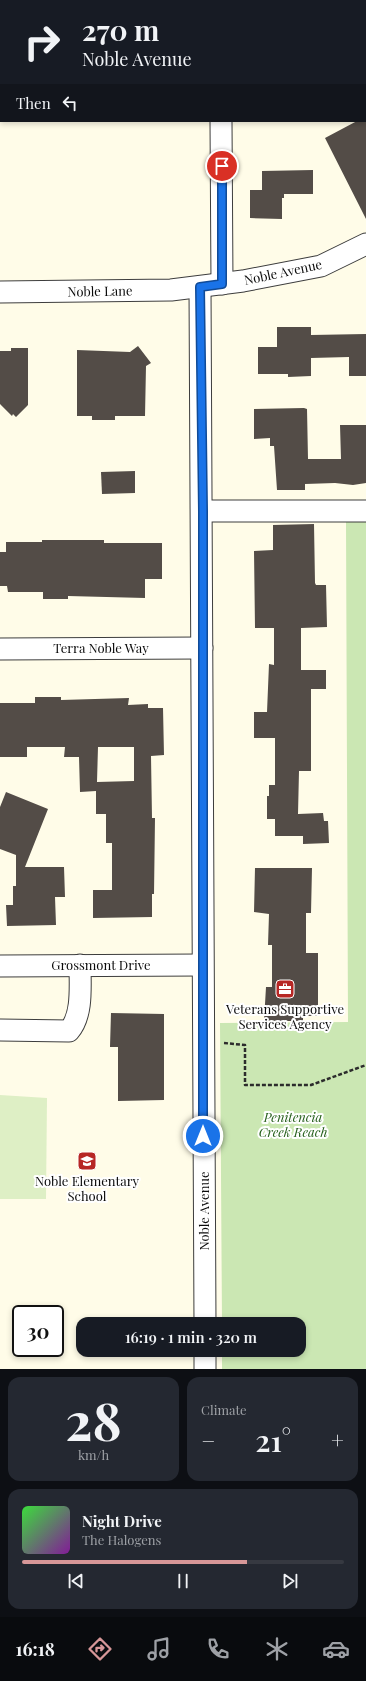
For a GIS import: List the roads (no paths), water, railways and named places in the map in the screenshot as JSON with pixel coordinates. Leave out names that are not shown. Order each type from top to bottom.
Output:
[{"type":"street","points":[[221,122],[222,284]]},
{"type":"street","name":"Noble Avenue","points":[[205,1317],[202,965],[203,511],[200,287],[321,266],[366,244]]},
{"type":"street","name":"Noble Lane","points":[[0,292],[171,290],[200,287]]},
{"type":"street","points":[[203,511],[366,511]]},
{"type":"street","name":"Terra Noble Way","points":[[0,649],[202,648]]},
{"type":"street","points":[[0,1030],[69,1031],[76,1023],[80,992],[80,965]]},
{"type":"street","name":"Grossmont Drive","points":[[0,966],[202,965]]},
{"type":"street","points":[[205,1357],[205,1369]]},
{"type":"place","name":"Veterans Supportive Services Agency","points":[[285,989]]},
{"type":"place","name":"Noble Elementary School","points":[[87,1161]]},
{"type":"park label","name":"Penitencia Creek Reach","points":[[293,1124]]}]
